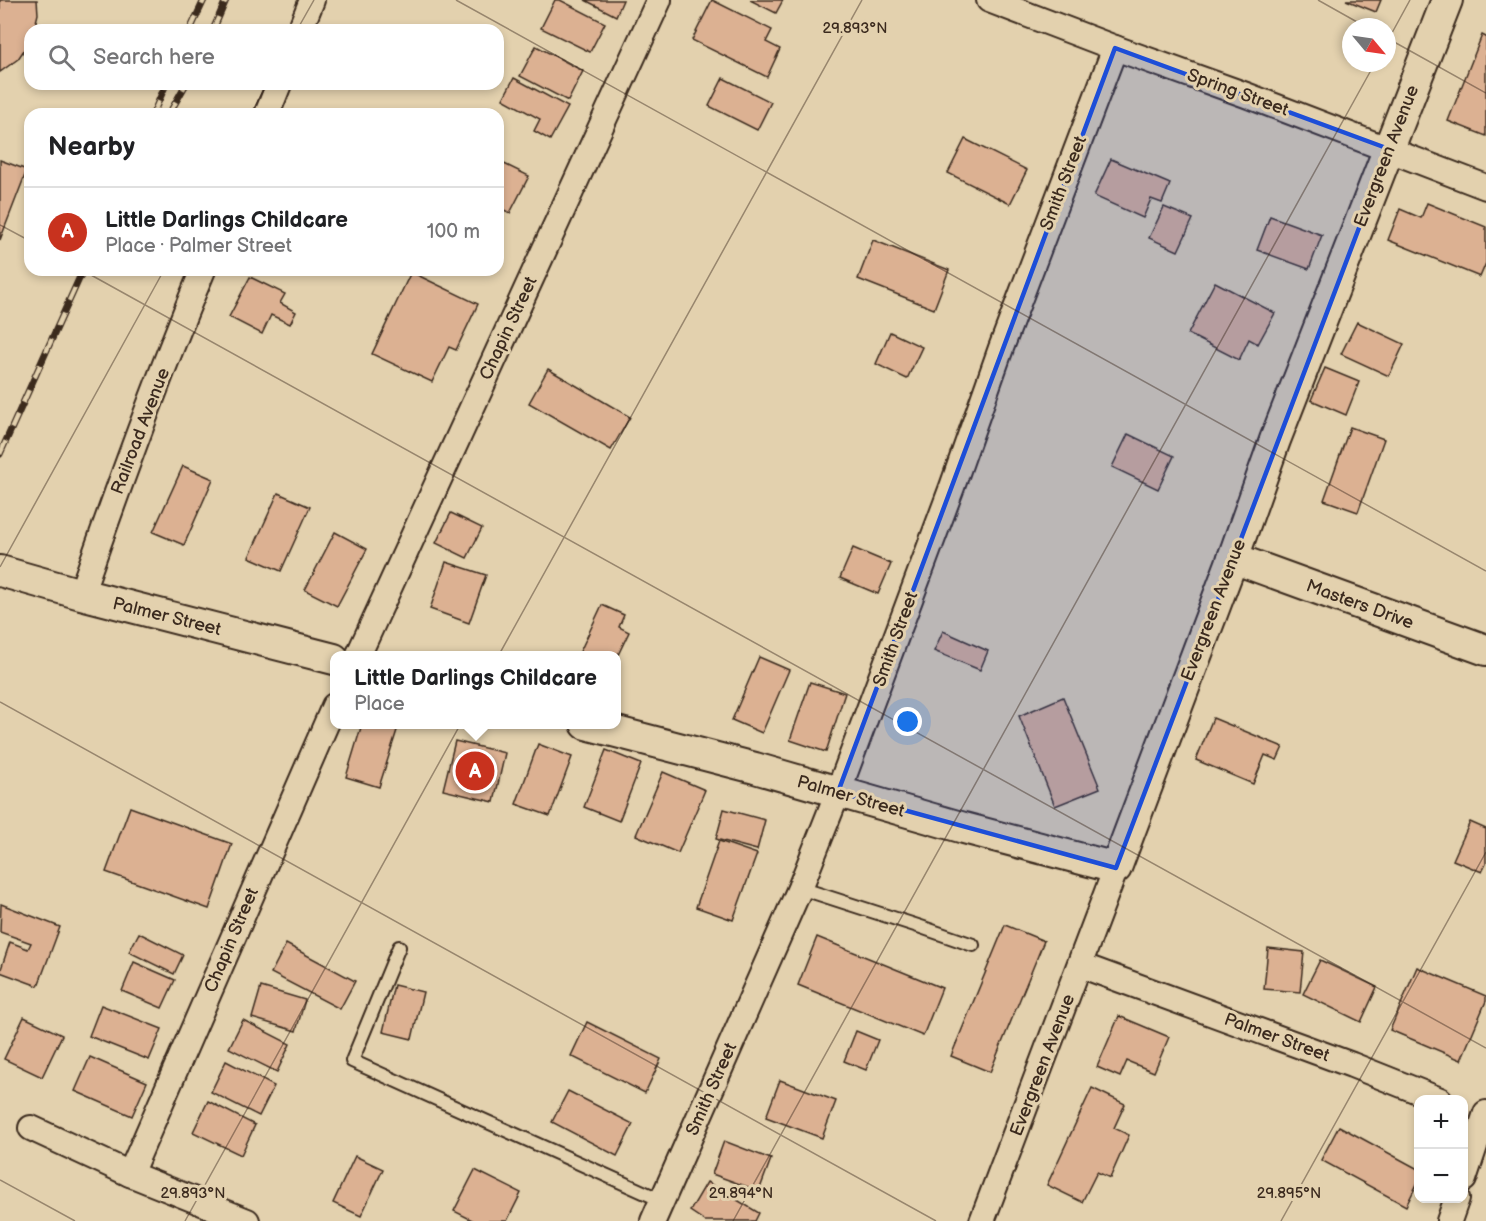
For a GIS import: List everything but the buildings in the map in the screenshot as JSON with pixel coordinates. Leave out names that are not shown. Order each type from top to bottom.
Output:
[{"type":"street","points":[[302,24],[312,0]]},
{"type":"street","name":"Chapin Street","points":[[360,651],[659,0]]},
{"type":"street","name":"Spring Street","points":[[988,0],[1486,187]]},
{"type":"street","name":"Evergreen Avenue","points":[[982,1221],[1233,558],[1275,440],[1446,0]]},
{"type":"street","name":"Smith Street","points":[[657,1211],[800,888],[838,792],[1114,48]]},
{"type":"street","points":[[269,108],[277,90]]},
{"type":"street","name":"Railroad Avenue","points":[[81,594],[123,474],[201,276]]},
{"type":"street","name":"Masters Drive","points":[[1233,558],[1486,650]]},
{"type":"street","name":"Palmer Street","points":[[0,571],[330,658]]},
{"type":"street","name":"Chapin Street","points":[[130,1174],[330,715]]},
{"type":"street","name":"Palmer Street","points":[[605,729],[1116,868]]},
{"type":"street","name":"Palmer Street","points":[[1080,964],[1427,1095]]},
{"type":"street","points":[[1468,1163],[1480,1114]]},
{"type":"street","points":[[31,1128],[130,1174],[247,1221]]},
{"type":"street","points":[[1449,1221],[1455,1203]]},
{"type":"lane","points":[[800,888],[973,945]]},
{"type":"lane","points":[[399,946],[352,1061],[657,1211]]},
{"type":"highlighted area","points":[[1115,48],[1389,149],[1116,868],[838,792]]},
{"type":"railway","points":[[193,24],[204,0]]},
{"type":"railway","points":[[216,24],[226,0]]},
{"type":"railway","points":[[156,108],[163,90]]},
{"type":"railway","points":[[172,108],[183,90]]},
{"type":"railway","points":[[0,454],[80,276]]},
{"type":"place","name":"Little Darlings Childcare","points":[[475,771]]}]
